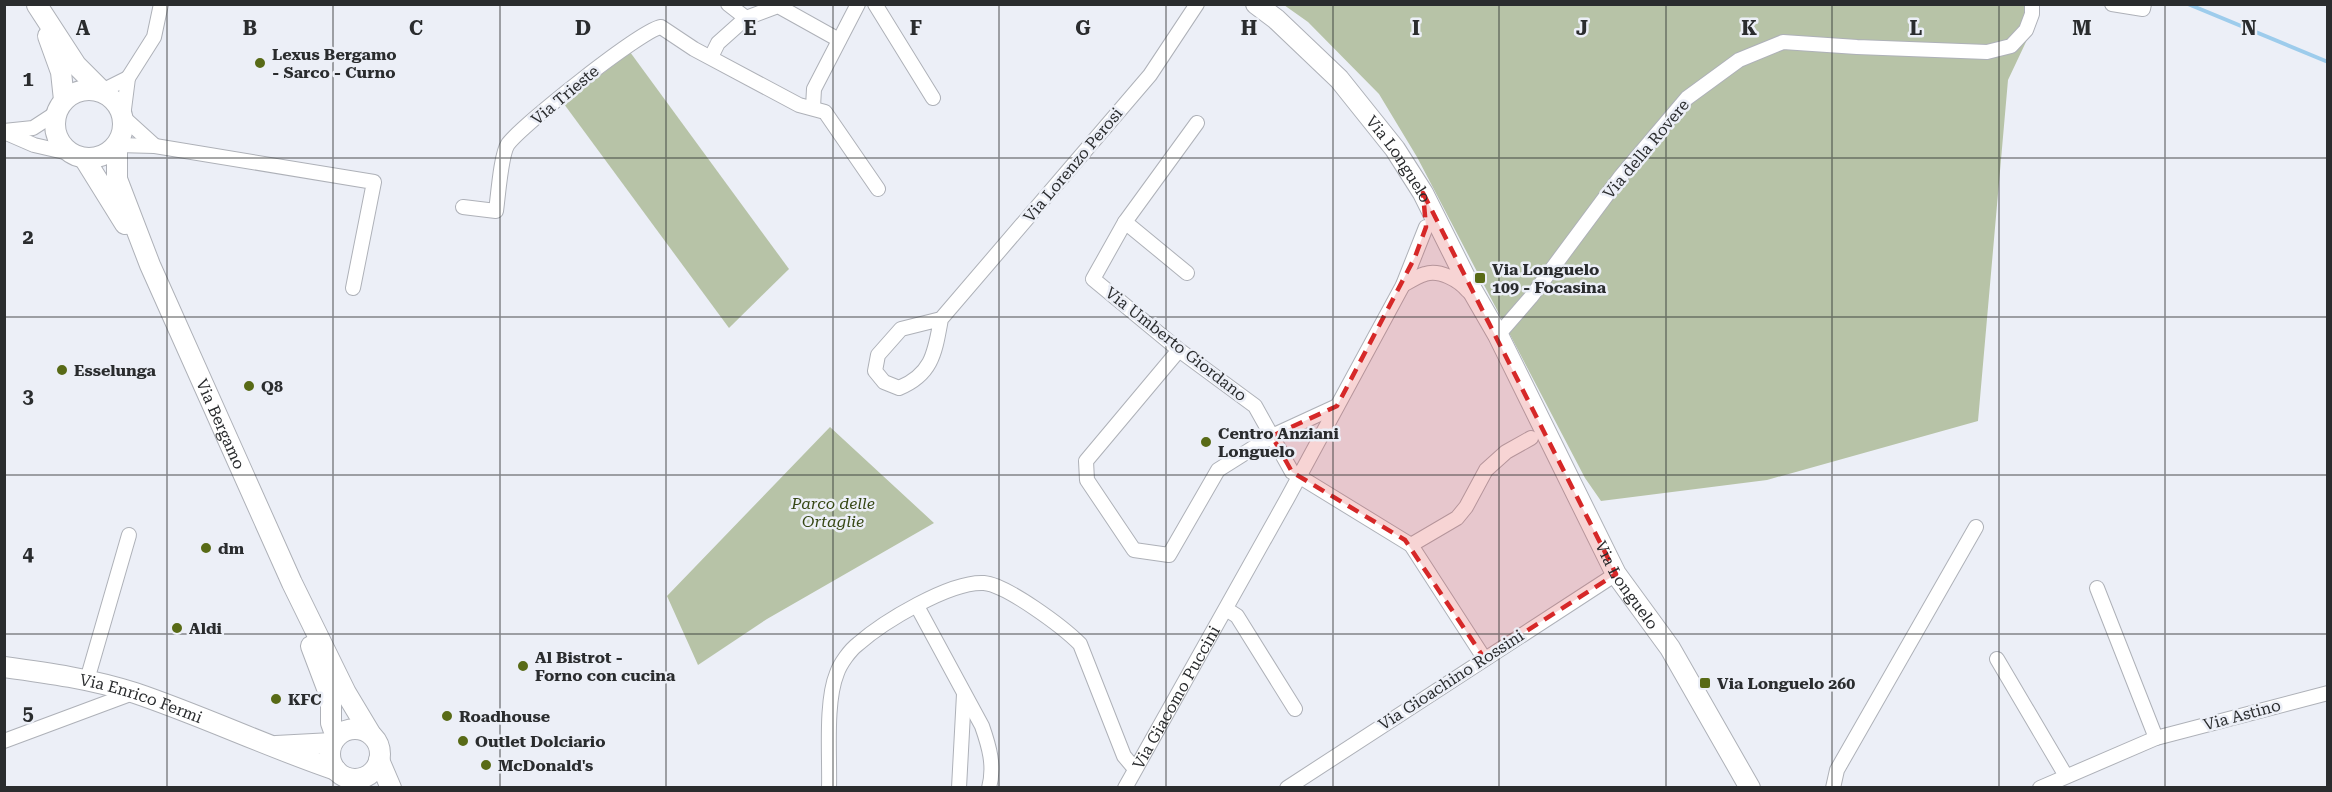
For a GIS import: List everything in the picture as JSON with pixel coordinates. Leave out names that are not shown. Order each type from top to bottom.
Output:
[{"type":"street","points":[[4,131],[34,145],[79,156],[97,158],[108,153],[117,145],[123,132],[128,78],[154,37],[161,4]]},
{"type":"street","points":[[728,4],[746,18]]},
{"type":"street","points":[[813,107],[814,89],[858,4]]},
{"type":"street","points":[[875,4],[933,98]]},
{"type":"street","name":"Via Lorenzo Perosi","points":[[941,319],[901,329],[885,346],[878,354],[876,371],[884,382],[899,388],[912,383],[933,359],[941,319],[1150,75],[1197,4]]},
{"type":"street","name":"Via Longuelo","points":[[1256,4],[1276,19],[1339,79],[1395,149],[1423,193],[1446,242],[1498,335],[1616,574],[1670,648],[1750,788]]},
{"type":"street","name":"Via della Rovere","points":[[1498,335],[1526,304],[1621,176],[1687,98],[1739,60],[1783,42],[1987,52],[2011,45],[2026,30],[2032,15],[2032,4]]},
{"type":"street","points":[[2112,4],[2143,9],[2144,4]]},
{"type":"street","points":[[37,5],[76,65],[102,91],[116,101],[123,117],[155,146]]},
{"type":"street","points":[[37,5],[61,72],[60,106],[55,128],[61,143],[79,156]]},
{"type":"street","points":[[711,57],[718,43],[746,18],[778,6],[839,40]]},
{"type":"street","name":"Via Trieste","points":[[463,207],[496,211],[508,145],[557,101],[624,48],[650,30],[661,27],[694,49],[799,105],[825,112],[878,189]]},
{"type":"street","points":[[4,131],[33,128],[81,90],[102,91],[128,78]]},
{"type":"street","name":"Via Umberto Giordano","points":[[1197,123],[1125,222],[1093,279],[1179,350],[1255,406],[1292,472],[1299,476]]},
{"type":"street","points":[[117,145],[155,146],[374,182],[353,288]]},
{"type":"street","name":"Via Bergamo","points":[[117,145],[117,179],[150,265],[292,583],[346,693],[370,734]]},
{"type":"street","name":"Via Bergamo","points":[[79,156],[150,265]]},
{"type":"street","name":"Via Giacomo Puccini","points":[[1125,788],[1226,609],[1403,285],[1426,227],[1423,193]]},
{"type":"street","points":[[1125,222],[1187,273]]},
{"type":"street","name":"Via Longuelo","points":[[1426,227],[1450,278],[1517,375]]},
{"type":"street","points":[[1403,285],[1426,273],[1434,273],[1463,284],[1482,308]]},
{"type":"street","points":[[1179,350],[1086,460],[1087,480],[1134,550],[1169,555],[1218,470],[1272,436],[1338,406]]},
{"type":"street","points":[[1412,545],[1456,518],[1466,507],[1486,470],[1506,452],[1532,438]]},
{"type":"street","points":[[1299,476],[1412,545],[1484,658]]},
{"type":"street","points":[[1833,788],[1837,770],[1976,527]]},
{"type":"street","points":[[87,680],[129,535]]},
{"type":"street","name":"Via Gioachino Rossini","points":[[1287,788],[1616,574]]},
{"type":"street","name":"Via Bergamo","points":[[292,583],[310,644],[331,699],[334,740]]},
{"type":"street","points":[[829,788],[830,703],[837,673],[856,645],[884,625],[940,593],[984,583],[1003,588],[1068,633],[1080,644],[1124,756],[1135,769]]},
{"type":"street","points":[[2097,588],[2156,738]]},
{"type":"street","points":[[917,606],[982,726],[989,746],[992,768],[989,788]]},
{"type":"street","name":"Via Giacomo Puccini","points":[[1226,609],[1237,616],[1294,709]]},
{"type":"street","points":[[1997,659],[2066,776]]},
{"type":"street","name":"Via Enrico Fermi","points":[[4,667],[87,680],[133,693],[273,746],[296,758],[336,770]]},
{"type":"street","points":[[959,788],[964,691]]},
{"type":"street","points":[[4,741],[133,693]]},
{"type":"street","name":"Via Astino","points":[[2040,788],[2156,738],[2328,693]]},
{"type":"street","points":[[380,760],[361,783],[343,776],[336,770],[331,760],[334,740],[350,730],[360,729],[370,734],[377,742],[380,760],[391,788]]},
{"type":"street","name":"Via Enrico Fermi","points":[[273,746],[334,740]]},
{"type":"highlighted area","points":[[1423,193],[1616,574],[1484,658],[1405,540],[1292,472],[1272,436],[1337,406],[1415,257],[1426,227]]},
{"type":"green space","points":[[1284,5],[2035,5],[2033,27],[2008,80],[1978,421],[1767,480],[1601,501],[1585,478],[1417,157],[1379,94],[1308,22]]},
{"type":"green space","points":[[630,52],[789,269],[729,328],[564,104]]},
{"type":"green space","name":"Parco delle Ortaglie","points":[[830,427],[934,523],[767,619],[698,665],[667,596]]},
{"type":"waterway","points":[[2188,4],[2328,62]]},
{"type":"place","name":"Lexus Bergamo - Sarco - Curno","points":[[260,63]]},
{"type":"place","name":"Via Longuelo 109 - Focasina","points":[[1480,278]]},
{"type":"place","name":"Esselunga","points":[[62,370]]},
{"type":"place","name":"Q8","points":[[249,386]]},
{"type":"place","name":"Centro Anziani Longuelo","points":[[1206,442]]},
{"type":"place","name":"dm","points":[[206,548]]},
{"type":"place","name":"Aldi","points":[[177,628]]},
{"type":"place","name":"Al Bistrot - Forno con cucina","points":[[523,666]]},
{"type":"place","name":"Via Longuelo 260","points":[[1705,683]]},
{"type":"place","name":"KFC","points":[[276,699]]},
{"type":"place","name":"Roadhouse","points":[[447,716]]},
{"type":"place","name":"Outlet Dolciario","points":[[463,741]]},
{"type":"place","name":"McDonald's","points":[[486,765]]}]
